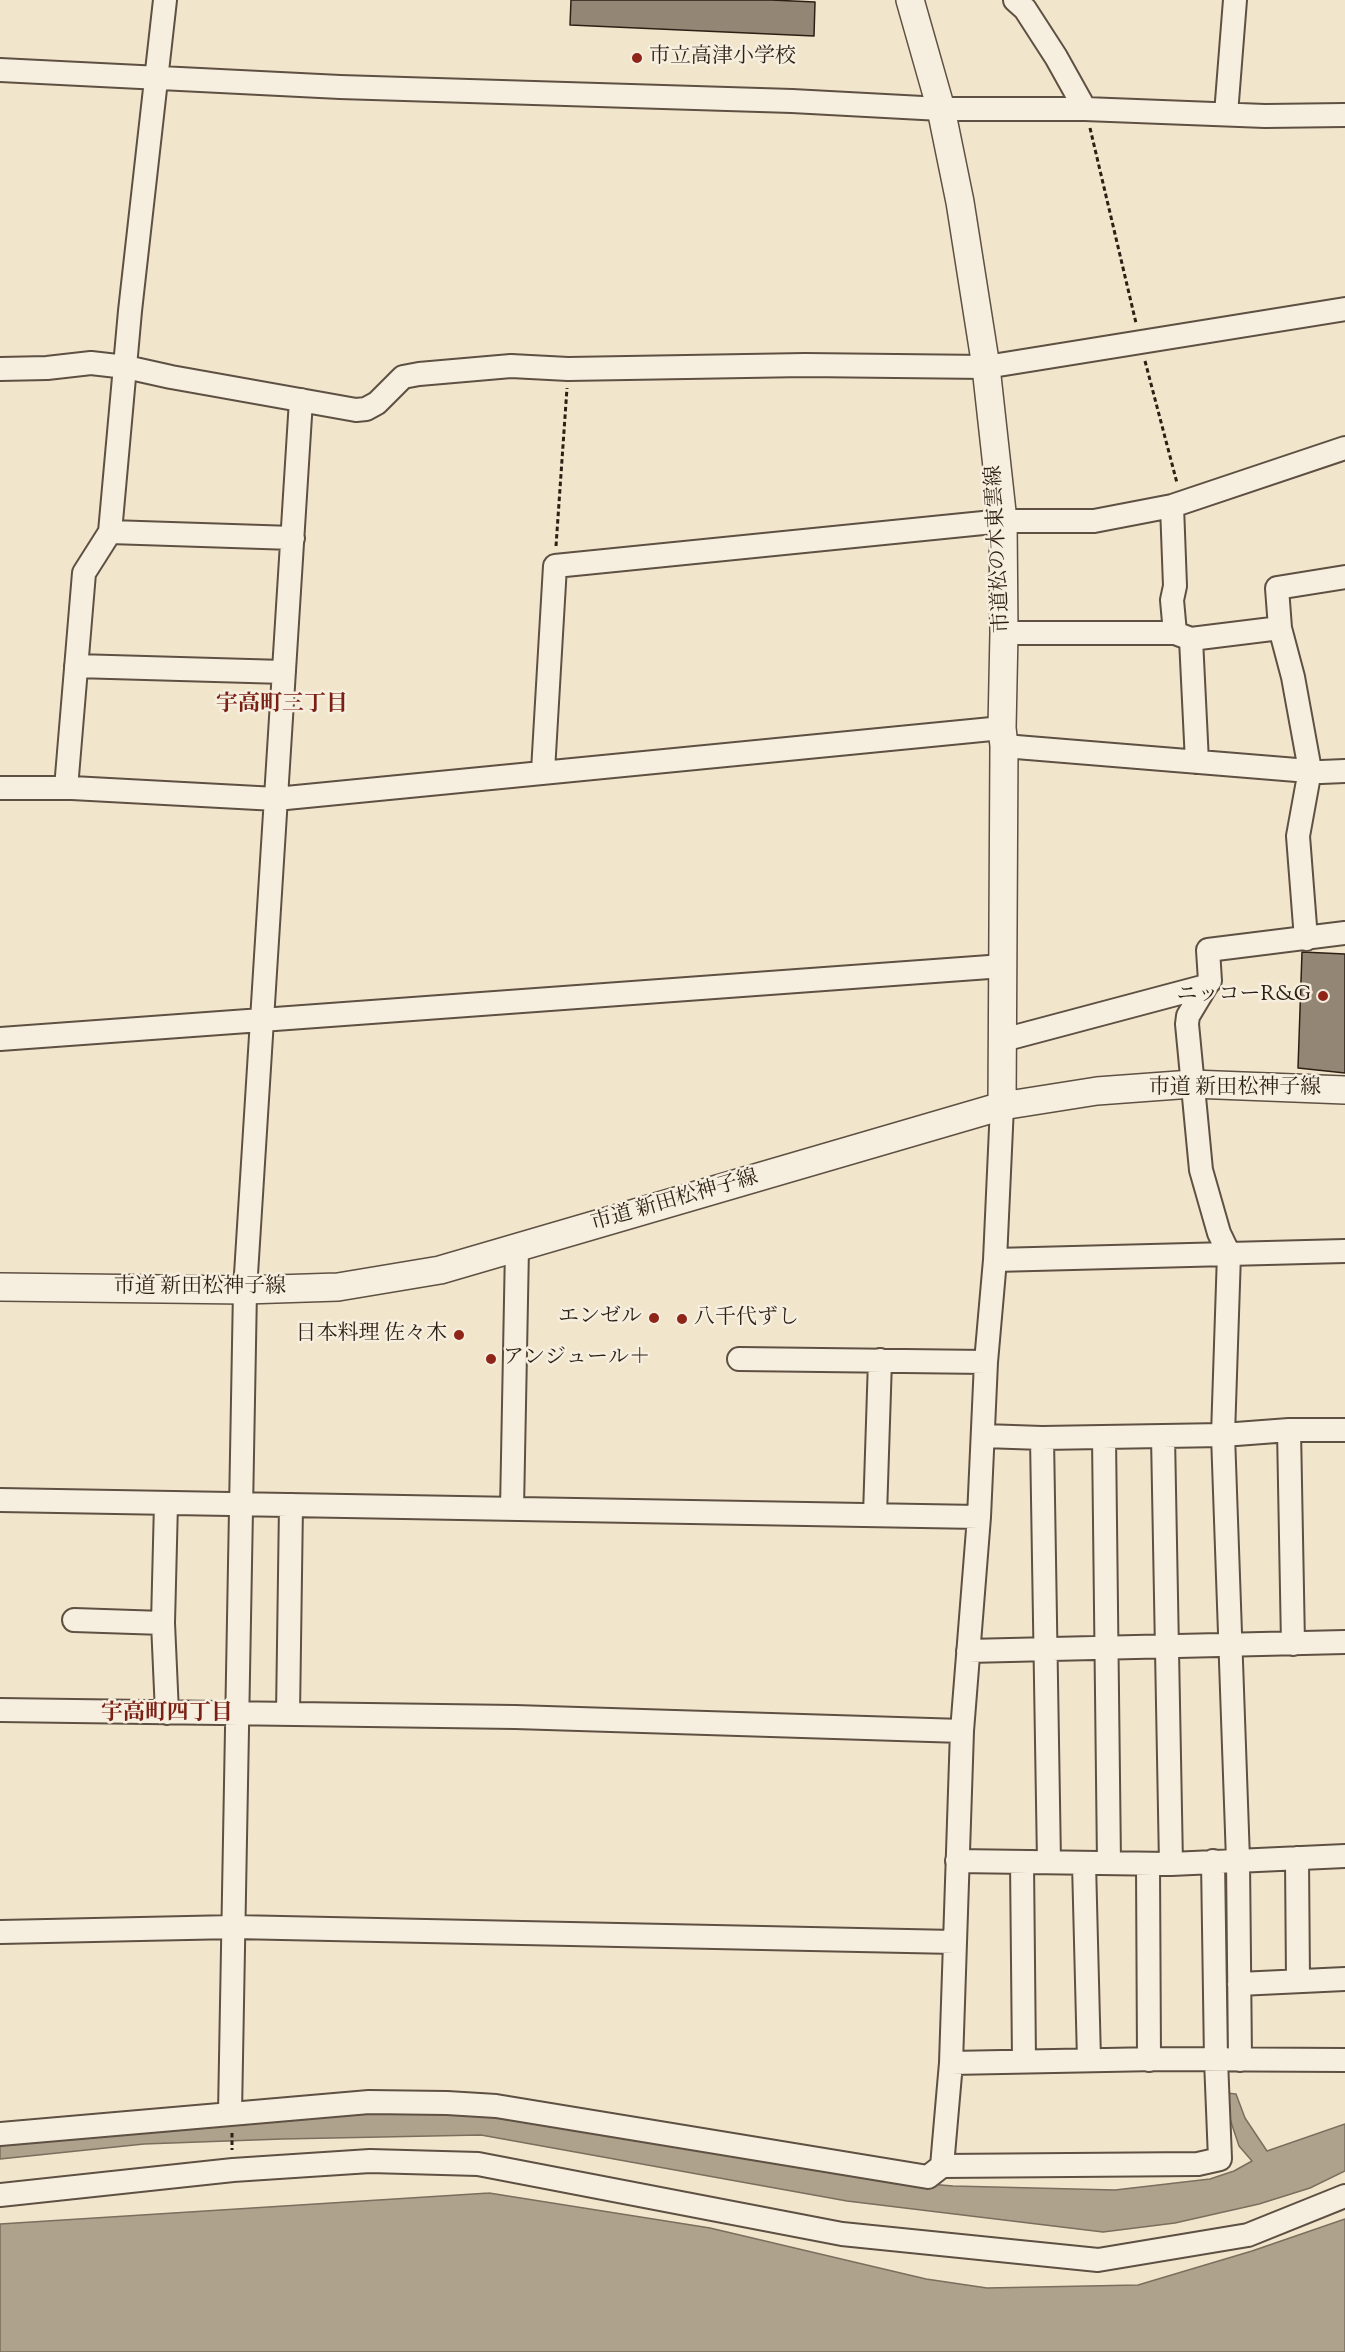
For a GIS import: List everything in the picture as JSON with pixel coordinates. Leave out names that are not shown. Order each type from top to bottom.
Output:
[{"type":"street","points":[[66,788],[84,573],[110,532],[130,311],[165,0]]},
{"type":"street","name":"市道松の木東雲線","points":[[910,0],[940,109],[960,202],[986,367],[1003,521],[1002,1106]]},
{"type":"street","points":[[1015,0],[1025,9],[1056,57],[1085,109]]},
{"type":"street","points":[[1226,114],[1236,0]]},
{"type":"street","points":[[0,70],[340,87],[792,101],[940,109],[1085,109],[1264,116],[1345,115]]},
{"type":"street","points":[[0,369],[47,368],[91,363],[126,367],[356,410],[366,409],[377,403],[403,377],[419,374],[511,366],[568,369],[805,365],[986,367],[1345,309]]},
{"type":"street","points":[[230,2113],[245,1290],[301,400]]},
{"type":"street","points":[[543,771],[555,566],[1003,521],[1094,521],[1177,504],[1345,448]]},
{"type":"street","points":[[1177,504],[1175,586],[1172,600],[1183,636],[1197,762]]},
{"type":"street","points":[[110,532],[293,538]]},
{"type":"street","points":[[1306,939],[1298,836],[1310,770],[1293,677],[1280,628],[1277,588],[1345,577]]},
{"type":"street","points":[[1004,633],[1183,636],[1280,628]]},
{"type":"street","points":[[76,666],[284,672]]},
{"type":"street","points":[[0,788],[66,788],[276,799],[543,771],[1003,737],[1197,762],[1321,772],[1345,771]]},
{"type":"street","points":[[1240,2060],[1238,1860],[1223,1435],[1229,1254],[1218,1233],[1201,1170],[1188,1016],[1210,981],[1208,950],[1345,933]]},
{"type":"street","points":[[0,1039],[1003,966]]},
{"type":"street","points":[[1003,1040],[1206,986]]},
{"type":"street","name":"市道 新田松神子線","points":[[0,1287],[245,1290],[338,1287],[440,1270],[1002,1106],[1097,1091],[1192,1084],[1345,1090]]},
{"type":"street","points":[[942,2166],[951,2063],[962,1731],[979,1517],[1002,1106]]},
{"type":"street","points":[[513,1509],[517,1248]]},
{"type":"street","points":[[995,1260],[1345,1251]]},
{"type":"street","points":[[739,1359],[986,1362]]},
{"type":"street","points":[[875,1515],[880,1360]]},
{"type":"street","points":[[1289,1430],[1293,1644]]},
{"type":"street","points":[[984,1436],[1104,1437],[1345,1430]]},
{"type":"street","points":[[1163,1436],[1171,1864]]},
{"type":"street","points":[[1104,1437],[1109,1863]]},
{"type":"street","points":[[1042,1438],[1049,1862]]},
{"type":"street","points":[[0,1500],[979,1517]]},
{"type":"street","points":[[166,1503],[163,1623],[167,1713]]},
{"type":"street","points":[[288,1714],[291,1505]]},
{"type":"street","points":[[74,1620],[163,1623]]},
{"type":"street","points":[[968,1651],[1345,1642]]},
{"type":"street","points":[[0,1710],[514,1717],[962,1731]]},
{"type":"street","points":[[957,1861],[1171,1864],[1345,1856]]},
{"type":"street","points":[[1297,1858],[1298,1981]]},
{"type":"street","points":[[0,2134],[369,2103],[486,2105],[928,2177],[942,2166],[1198,2164],[1220,2159],[1216,2060],[1214,1861]]},
{"type":"street","points":[[1022,1862],[1024,2061]]},
{"type":"street","points":[[1084,1863],[1089,2060]]},
{"type":"street","points":[[1148,1864],[1149,2060]]},
{"type":"street","points":[[0,1932],[234,1927],[955,1942]]},
{"type":"street","points":[[1239,1984],[1345,1979]]},
{"type":"street","points":[[951,2063],[1089,2060],[1345,2060]]},
{"type":"street","points":[[0,2194],[232,2170],[370,2161],[478,2164],[842,2234],[1098,2260],[1248,2235],[1345,2196]]},
{"type":"path","points":[[1085,109],[1177,504]]},
{"type":"path","points":[[555,566],[568,369]]},
{"type":"shaded area","points":[[1227,2093],[1236,2094],[1245,2118],[1267,2151],[1345,2124],[1345,2171],[1310,2188],[1259,2204],[1175,2223],[1103,2232],[847,2201],[481,2135],[144,2144],[0,2159],[0,2141],[359,2110],[470,2113],[893,2181],[953,2186],[1115,2190],[1210,2179],[1234,2171],[1252,2161],[1239,2146],[1227,2110]]},
{"type":"shaded area","points":[[489,2193],[710,2228],[926,2279],[987,2288],[1138,2285],[1252,2251],[1345,2219],[1345,2352],[0,2352],[0,2224]]},
{"type":"building","points":[[571,0],[815,2],[814,36],[570,25]]},
{"type":"building","name":"ニッコーR&G","points":[[1302,952],[1345,954],[1345,1073],[1298,1068]]},
{"type":"place","name":"市立高津小学校","points":[[637,58]]},
{"type":"place","name":"ニッコーR&G","points":[[1323,996]]},
{"type":"place","name":"エンゼル","points":[[654,1318]]},
{"type":"place","name":"八千代ずし","points":[[682,1319]]},
{"type":"place","name":"日本料理 佐々木","points":[[459,1335]]},
{"type":"place","name":"アンジュール＋","points":[[491,1359]]},
{"type":"district","name":"宇高町三丁目","points":[[282,706]]},
{"type":"district","name":"宇高町四丁目","points":[[167,1715]]}]
